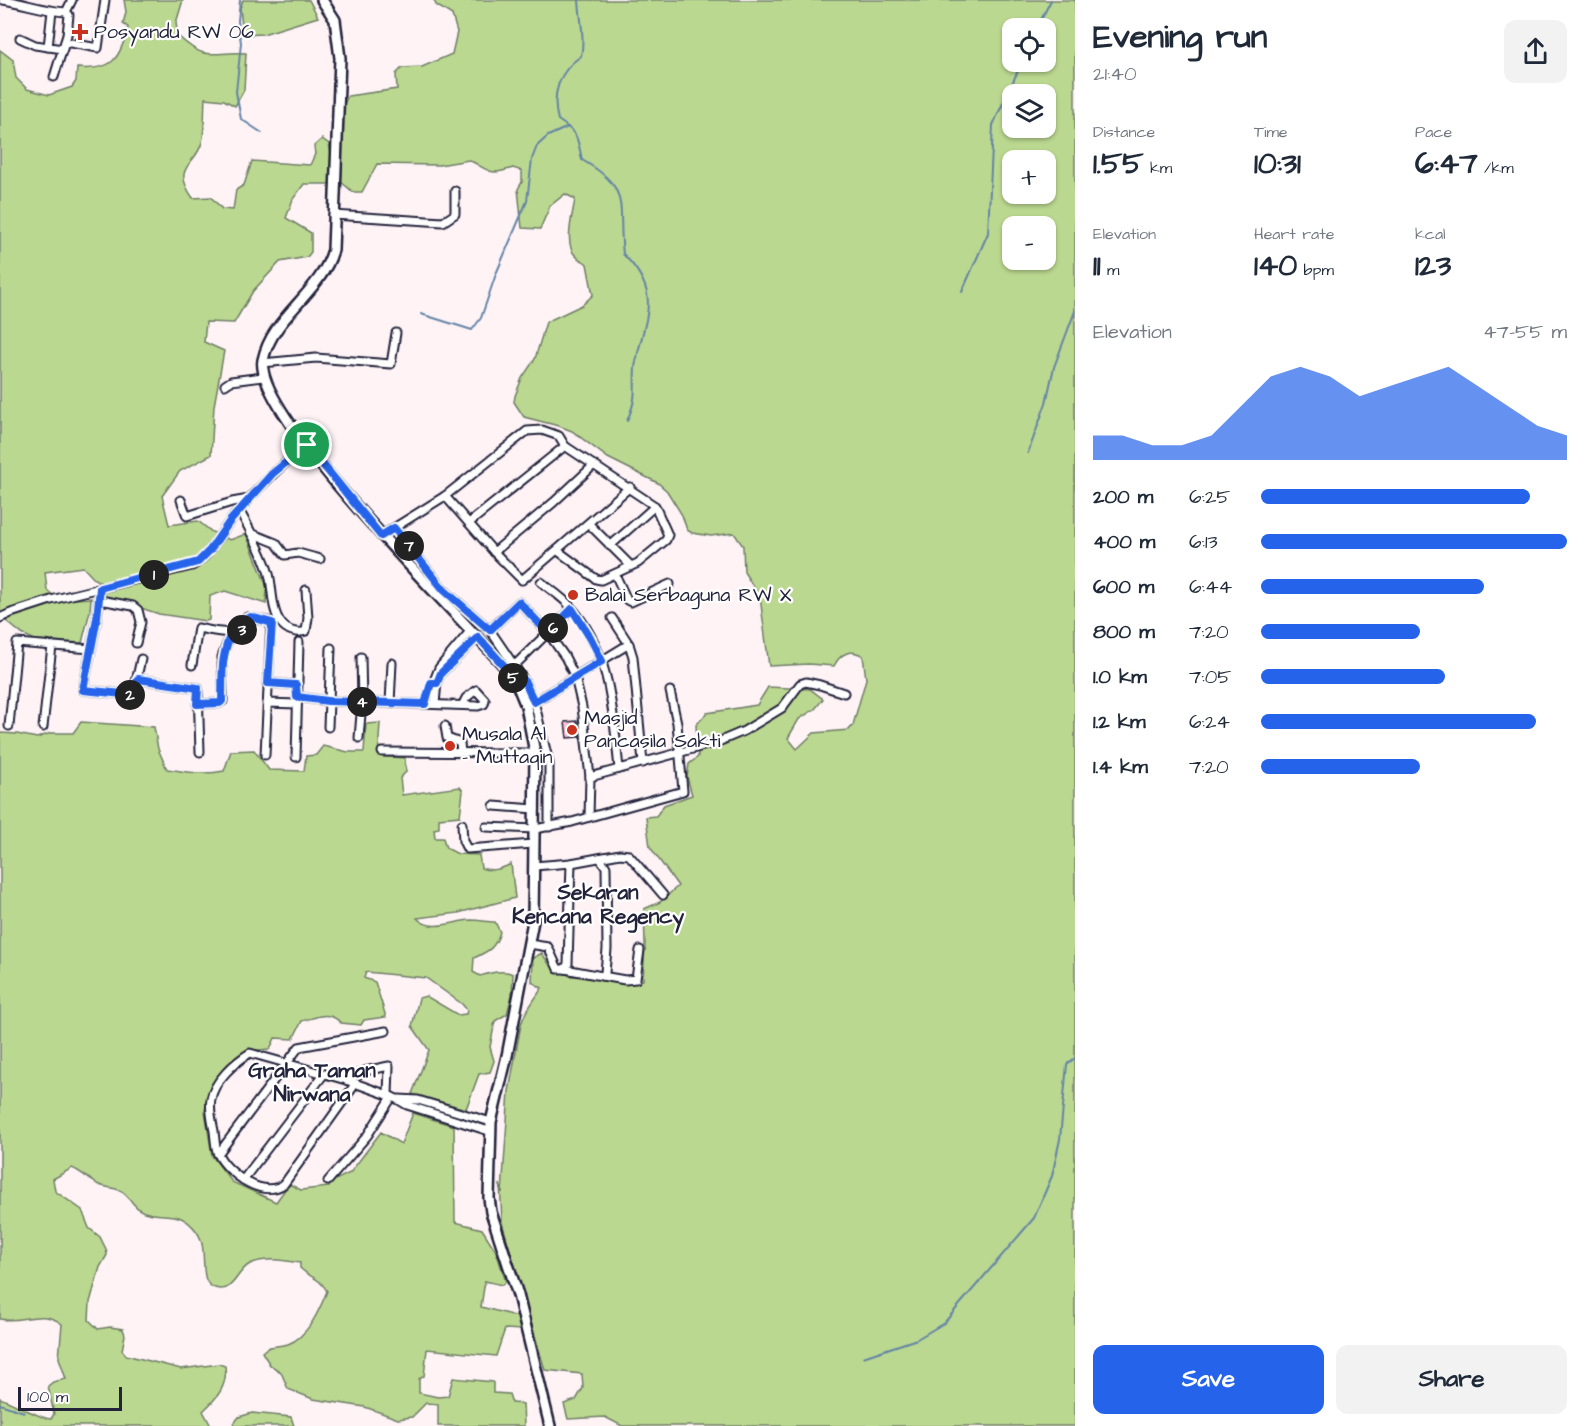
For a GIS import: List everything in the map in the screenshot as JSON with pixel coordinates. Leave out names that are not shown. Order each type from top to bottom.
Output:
[{"type":"main road","points":[[322,0],[335,20],[340,58],[333,250],[323,275],[274,333],[266,348],[262,363],[263,377],[269,393],[307,445],[381,536],[520,682],[535,753],[533,921],[507,1056],[490,1127],[491,1212],[518,1295],[550,1426]]},
{"type":"street","points":[[3,0],[66,12]]},
{"type":"street","points":[[54,77],[64,46],[69,19],[66,12],[72,0]]},
{"type":"street","points":[[20,38],[30,44],[48,47],[98,48],[105,0]]},
{"type":"street","points":[[48,47],[52,11]]},
{"type":"street","points":[[333,215],[443,222],[455,214],[455,191]]},
{"type":"street","points":[[262,363],[316,358],[391,364],[396,333]]},
{"type":"street","points":[[225,385],[231,381],[263,377]]},
{"type":"street","points":[[381,536],[445,496],[527,431],[542,430],[559,436],[565,446],[630,487],[655,506],[666,527],[668,537],[631,566],[601,580],[596,579],[558,551]]},
{"type":"street","points":[[0,618],[11,612],[51,600],[192,566],[210,550],[239,510],[272,474],[307,445]]},
{"type":"street","points":[[470,523],[565,446]]},
{"type":"street","points":[[494,552],[594,465]]},
{"type":"street","points":[[445,496],[522,580],[630,487]]},
{"type":"street","points":[[181,500],[187,516],[249,499]]},
{"type":"street","points":[[610,546],[655,506]]},
{"type":"street","points":[[239,510],[269,572],[279,620],[287,629],[298,632],[306,631],[308,618],[306,590]]},
{"type":"street","points":[[589,524],[631,566]]},
{"type":"street","points":[[394,528],[444,590],[490,630],[515,665],[520,682],[534,702],[549,762],[549,827]]},
{"type":"street","points":[[251,533],[276,543],[285,555],[298,553],[320,559]]},
{"type":"street","points":[[615,574],[627,600],[631,602],[670,584]]},
{"type":"street","points":[[541,582],[572,609],[602,661],[608,678],[619,769]]},
{"type":"street","points":[[100,588],[100,600],[83,690],[133,695],[141,659]]},
{"type":"street","points":[[100,600],[133,606],[138,610],[141,622],[136,643]]},
{"type":"street","points":[[490,630],[519,602],[548,633],[565,657],[575,677],[582,707],[590,777],[589,818]]},
{"type":"street","points":[[515,665],[572,609]]},
{"type":"street","points":[[192,665],[198,628],[216,633],[231,633],[241,632],[247,617],[272,622],[265,755]]},
{"type":"street","points":[[612,618],[629,644],[636,671],[643,763]]},
{"type":"street","points":[[425,704],[448,654],[471,630]]},
{"type":"street","points":[[197,704],[222,701],[222,657],[231,633]]},
{"type":"street","points":[[435,704],[434,683],[441,673],[478,637]]},
{"type":"street","points":[[296,757],[296,685],[299,642]]},
{"type":"street","points":[[9,726],[17,643],[91,649]]},
{"type":"street","points":[[534,702],[629,644]]},
{"type":"street","points":[[43,727],[52,646]]},
{"type":"street","points":[[328,727],[331,648]]},
{"type":"street","points":[[359,738],[362,657]]},
{"type":"street","points":[[390,703],[392,663]]},
{"type":"street","points":[[138,679],[198,688],[200,752]]},
{"type":"street","points":[[590,777],[718,742],[744,732],[782,708],[800,684],[806,682],[844,693]]},
{"type":"street","points":[[268,683],[296,685]]},
{"type":"street","points":[[486,827],[535,829],[549,827],[683,792],[677,723],[670,691]]},
{"type":"street","points":[[267,703],[297,700],[463,704]]},
{"type":"street","points":[[445,726],[447,738],[460,743],[461,753]]},
{"type":"street","points":[[382,752],[535,753]]},
{"type":"street","points":[[535,763],[549,762]]},
{"type":"street","points":[[494,807],[535,809]]},
{"type":"street","points":[[462,824],[463,841],[467,849],[533,844]]},
{"type":"street","points":[[534,866],[571,863],[620,854],[629,855],[663,895]]},
{"type":"street","points":[[600,858],[606,867],[607,949],[605,973],[602,976]]},
{"type":"street","points":[[565,969],[568,964],[571,863]]},
{"type":"street","points":[[530,944],[548,947],[558,969],[624,980],[636,979],[640,950]]},
{"type":"street","points":[[218,1154],[301,1046],[386,1031]]},
{"type":"street","points":[[356,1083],[284,1184],[279,1187],[265,1189],[243,1180],[228,1167],[218,1154],[211,1115],[211,1096],[232,1067],[250,1053],[289,1062],[356,1083],[393,1097],[407,1105],[432,1109],[490,1127]]},
{"type":"street","points":[[328,1182],[367,1136],[393,1097],[389,1066],[365,1071],[346,1080]]},
{"type":"street","points":[[243,1180],[324,1074]]},
{"type":"green space","points":[[124,0],[183,0],[176,23],[178,36],[203,53],[246,53],[244,90],[235,106],[224,100],[205,98],[202,142],[184,172],[184,179],[193,198],[211,197],[222,209],[233,210],[236,190],[244,185],[252,161],[310,165],[315,154],[314,146],[322,139],[329,144],[331,154],[340,157],[341,109],[348,96],[397,89],[396,74],[402,68],[422,67],[452,54],[457,32],[452,15],[436,5],[434,0],[1075,0],[1075,1426],[622,1426],[605,1417],[568,1419],[564,1404],[576,1400],[583,1388],[582,1374],[545,1370],[501,1219],[502,1221],[500,1184],[502,1193],[509,1091],[521,1024],[542,988],[532,982],[533,958],[542,953],[549,964],[570,976],[607,977],[624,981],[643,980],[644,909],[660,902],[678,886],[650,847],[646,817],[656,816],[664,805],[692,795],[687,777],[689,764],[698,757],[696,725],[707,713],[757,705],[768,687],[810,689],[823,699],[815,709],[799,719],[788,738],[797,749],[814,733],[849,730],[853,725],[866,679],[863,656],[854,652],[842,655],[834,666],[809,664],[769,666],[760,597],[744,572],[743,546],[734,533],[711,536],[692,533],[687,530],[682,515],[667,491],[658,483],[608,458],[572,431],[524,417],[514,402],[522,378],[535,359],[546,322],[582,305],[593,295],[587,264],[576,256],[570,245],[569,237],[575,199],[565,194],[550,206],[540,229],[522,228],[518,189],[522,182],[522,171],[513,168],[494,172],[469,160],[439,165],[377,164],[362,192],[353,192],[340,181],[332,184],[304,184],[293,199],[286,218],[311,233],[311,252],[307,257],[280,262],[253,291],[234,323],[206,322],[204,342],[224,351],[214,406],[211,455],[180,471],[162,496],[169,525],[198,521],[212,532],[230,540],[246,534],[267,587],[266,604],[225,591],[210,596],[209,620],[159,614],[105,596],[100,582],[83,567],[45,572],[47,590],[59,600],[91,598],[82,643],[35,640],[22,634],[0,616],[0,50],[13,60],[16,78],[27,89],[49,95],[72,87],[76,81],[77,68],[99,68],[113,61],[122,48],[128,27],[123,24],[126,12]]},
{"type":"green space","points":[[243,0],[309,0],[318,17],[263,34],[243,35],[240,8]]},
{"type":"green space","points":[[81,722],[154,727],[158,749],[167,769],[203,773],[224,771],[231,751],[254,750],[269,770],[304,771],[306,756],[316,755],[323,746],[348,752],[364,752],[366,724],[380,723],[378,756],[405,758],[406,772],[400,778],[402,795],[460,787],[463,791],[460,816],[439,818],[439,828],[434,829],[435,838],[443,838],[446,848],[458,854],[479,855],[481,868],[489,870],[511,864],[515,898],[458,913],[417,918],[429,925],[471,920],[495,922],[500,932],[496,942],[491,948],[474,958],[473,972],[480,976],[501,972],[513,974],[512,995],[507,1014],[495,1021],[490,1047],[494,1061],[490,1072],[479,1074],[466,1109],[412,1094],[429,1050],[412,1026],[419,998],[426,996],[458,1015],[466,1014],[467,1010],[426,978],[366,972],[364,978],[375,982],[386,1017],[364,1020],[361,1025],[341,1023],[327,1016],[302,1021],[293,1039],[275,1038],[270,1049],[247,1051],[209,1094],[205,1110],[212,1156],[232,1182],[276,1202],[289,1184],[301,1190],[329,1187],[333,1181],[350,1173],[381,1132],[401,1144],[413,1113],[454,1126],[455,1222],[482,1229],[496,1251],[506,1282],[502,1285],[485,1281],[481,1307],[519,1317],[522,1330],[505,1329],[496,1356],[427,1349],[424,1376],[419,1379],[419,1393],[438,1397],[448,1396],[453,1378],[493,1382],[493,1393],[509,1394],[512,1403],[523,1404],[524,1426],[438,1426],[438,1404],[426,1403],[412,1417],[398,1419],[365,1407],[313,1399],[288,1389],[281,1372],[270,1365],[262,1352],[274,1346],[288,1344],[302,1335],[317,1314],[327,1291],[321,1283],[300,1268],[300,1263],[268,1260],[245,1267],[227,1288],[215,1288],[206,1280],[201,1239],[191,1225],[179,1217],[144,1212],[121,1191],[99,1185],[72,1168],[53,1179],[55,1191],[82,1210],[89,1228],[100,1237],[107,1255],[100,1267],[90,1302],[89,1320],[98,1329],[110,1327],[123,1329],[125,1335],[122,1350],[126,1355],[181,1369],[219,1364],[225,1366],[225,1380],[217,1396],[203,1411],[211,1426],[0,1426],[0,1398],[41,1417],[51,1419],[54,1414],[48,1386],[53,1382],[66,1379],[59,1358],[62,1324],[47,1317],[0,1319],[0,733],[37,738],[51,733],[73,733]]},
{"type":"green space","points":[[252,1413],[291,1417],[294,1426],[232,1426],[239,1417]]},
{"type":"building","name":"Masjid Pancasila Sakti","points":[[577,721],[579,737],[567,738],[565,722]]},
{"type":"waterway","points":[[240,0],[238,21],[241,43],[236,92],[241,119],[262,133]]},
{"type":"waterway","points":[[579,0],[581,56],[562,76],[556,92],[556,110],[558,120],[574,133],[582,160],[598,170],[616,189],[621,210],[623,254],[643,281],[647,294],[648,306],[635,367],[634,399],[627,421]]},
{"type":"waterway","points":[[1042,18],[1051,0]]},
{"type":"waterway","points":[[962,292],[988,233],[993,125],[1017,72]]},
{"type":"waterway","points":[[421,314],[472,330],[481,318],[496,274],[527,201],[532,159],[537,146],[548,136],[568,127]]},
{"type":"waterway","points":[[1028,453],[1046,403],[1054,367],[1075,311]]},
{"type":"waterway","points":[[863,1357],[917,1339],[944,1323],[1034,1218],[1052,1176],[1060,1139],[1067,1064],[1075,1058]]},
{"type":"waterway","points":[[0,1404],[24,1412]]},
{"type":"place","name":"Posyandu RW 06","points":[[80,32]]},
{"type":"place","name":"Balai Serbaguna RW X","points":[[573,595]]},
{"type":"place","name":"Masjid Pancasila Sakti","points":[[572,730]]},
{"type":"place","name":"Musala Al - Muttaqin","points":[[450,746]]},
{"type":"district","name":"Sekaran Kencana Regency","points":[[598,904]]},
{"type":"district","name":"Graha Taman Nirwana","points":[[312,1082]]},
{"type":"route","points":[[307,445],[381,536],[394,528],[444,590],[490,630],[519,602],[548,633],[572,609],[602,661],[534,702],[524,680],[517,684],[478,637],[441,673],[437,683],[431,683],[425,704],[328,701],[297,697],[296,685],[268,683],[272,623],[247,617],[241,632],[231,633],[224,649],[221,664],[223,688],[220,703],[197,704],[198,688],[138,679],[133,695],[83,690],[100,600],[100,588],[192,566],[204,558],[230,521],[272,474],[307,445]]}]
